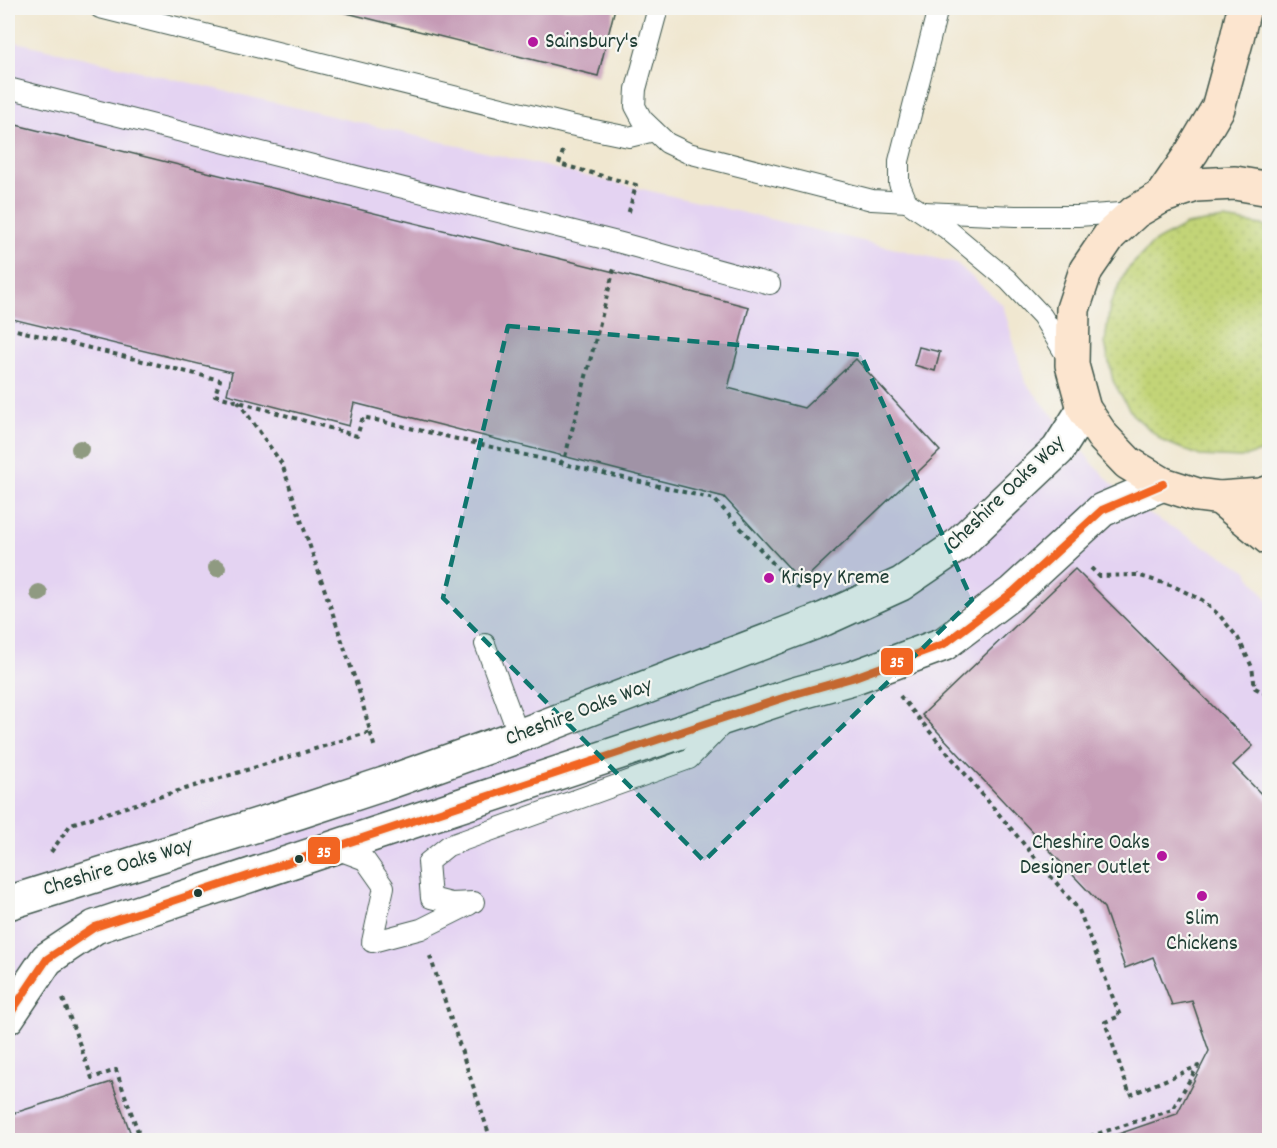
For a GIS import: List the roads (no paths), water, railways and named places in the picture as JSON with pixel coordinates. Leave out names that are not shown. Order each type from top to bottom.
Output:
[{"type":"main road","points":[[1244,8],[1218,108],[1192,152],[1148,205],[1110,235],[1086,270],[1073,309],[1072,365],[1084,409],[1103,437],[1128,463],[1163,484],[1197,495],[1221,498],[1261,495],[1269,492]]},
{"type":"main road","points":[[1148,205],[1196,185],[1235,183],[1269,189]]},
{"type":"main road","points":[[1221,498],[1269,539]]},
{"type":"street","name":"Cheshire Oaks Way","points":[[8,903],[384,784],[519,736],[824,619],[901,584],[958,545],[1058,450],[1084,409]]},
{"type":"street","name":"Cheshire Oaks Way","points":[[8,1017],[47,959],[95,927],[734,714],[852,678],[944,644],[1013,592],[1102,510],[1163,484]]},
{"type":"lane","points":[[100,8],[570,125],[629,137],[654,131]]},
{"type":"lane","points":[[658,8],[636,89],[635,106],[642,119],[667,143],[688,153],[872,200],[914,207],[1015,216],[1078,216],[1148,205]]},
{"type":"lane","points":[[938,8],[899,161],[899,183],[914,207],[955,235],[1008,280],[1042,316],[1072,365]]},
{"type":"lane","points":[[8,88],[621,243],[770,284]]},
{"type":"lane","points":[[485,644],[519,736]]},
{"type":"lane","points":[[333,848],[366,860],[384,887],[372,942],[421,928],[474,902],[451,903],[431,898],[428,862],[448,846],[688,759],[734,714]]},
{"type":"place","name":"Sainsbury's","points":[[533,42]]},
{"type":"place","name":"Krispy Kreme","points":[[769,578]]},
{"type":"place","name":"Cheshire Oaks Designer Outlet","points":[[1162,856]]},
{"type":"place","name":"Slim Chickens","points":[[1202,896]]}]
